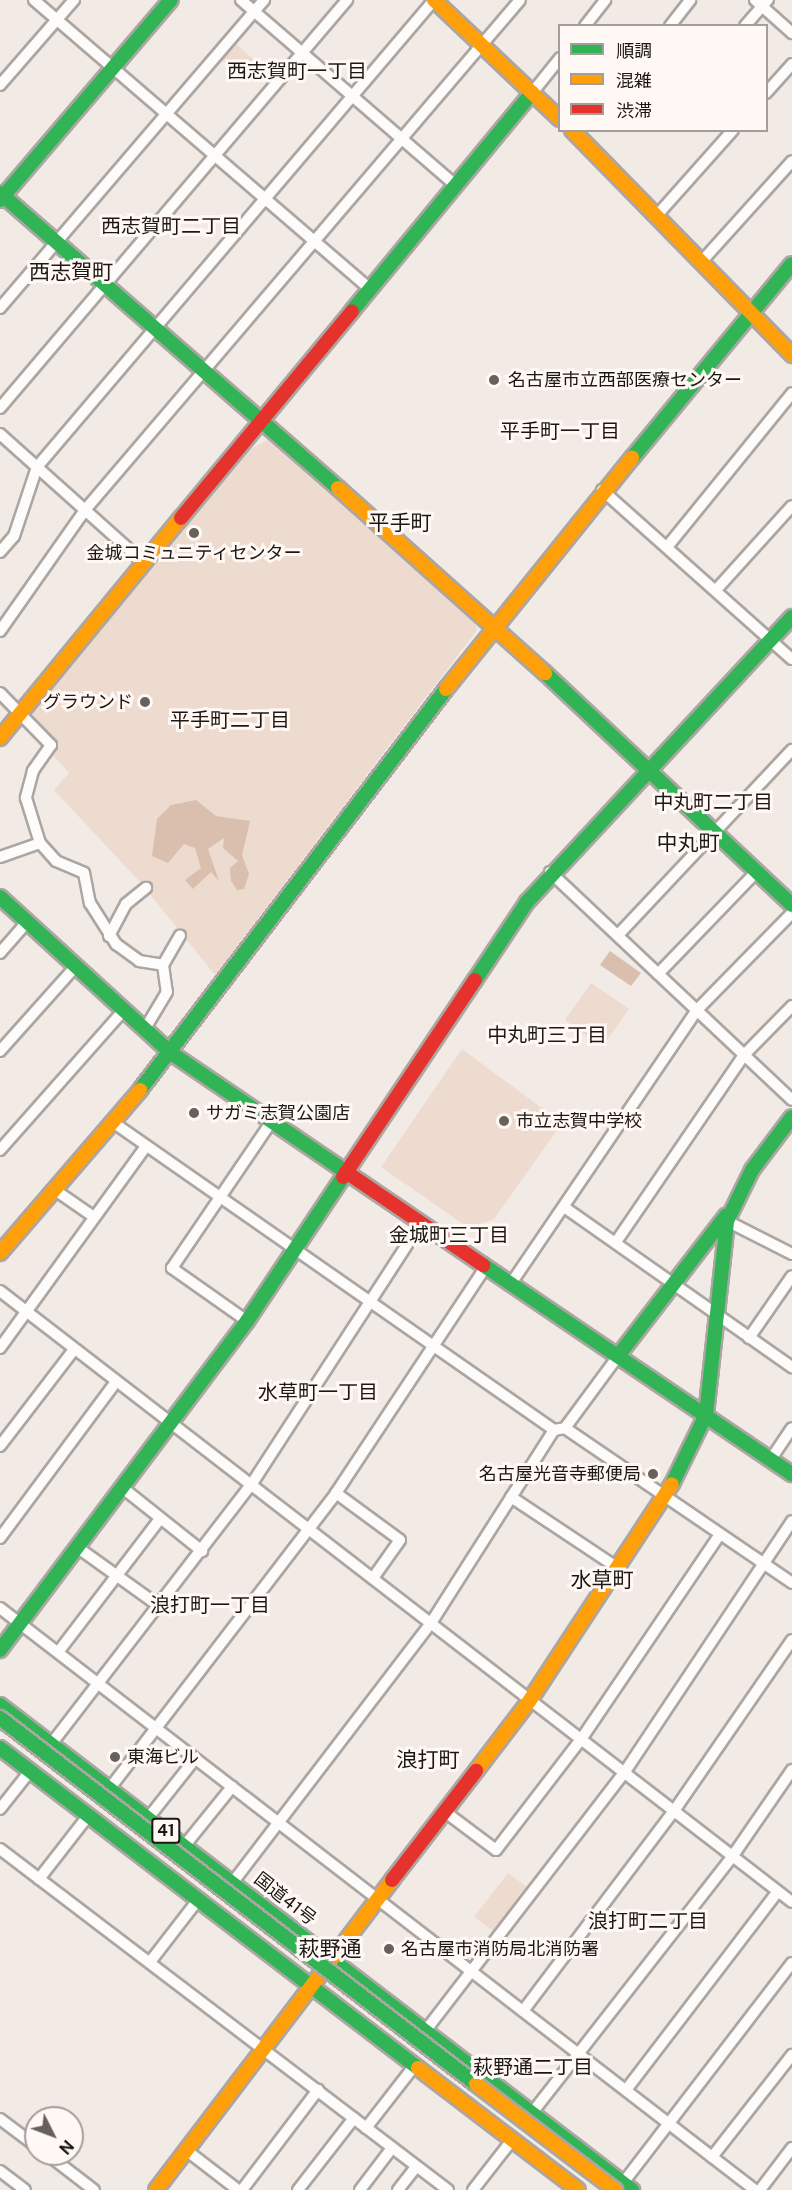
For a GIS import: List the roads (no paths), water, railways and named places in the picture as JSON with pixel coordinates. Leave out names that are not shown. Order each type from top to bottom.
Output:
[{"type":"main road","points":[[171,0],[1,196],[494,625],[757,871],[790,898]]},
{"type":"main road","points":[[434,0],[558,117]]},
{"type":"main road","points":[[0,738],[454,184],[532,93]]},
{"type":"main road","points":[[574,132],[659,213],[792,355]]},
{"type":"main road","points":[[0,1253],[114,1123],[171,1053],[494,625],[602,490],[792,264]]},
{"type":"main road","points":[[0,1650],[77,1547],[124,1490],[247,1321],[345,1170],[550,872],[792,617]]},
{"type":"main road","points":[[0,897],[171,1053],[345,1170],[420,1225],[792,1474]]},
{"type":"main road","points":[[618,1356],[673,1282],[729,1215],[792,1118]]},
{"type":"main road","points":[[156,2190],[310,1985],[530,1700],[665,1498],[706,1415],[716,1312],[729,1215]]},
{"type":"main road","name":"国道41号","points":[[0,1705],[426,2030],[623,2188]]},
{"type":"main road","points":[[0,1718],[623,2188]]},
{"type":"main road","points":[[0,1734],[599,2190]]},
{"type":"main road","name":"41","points":[[0,1748],[578,2190]]},
{"type":"street","points":[[34,0],[370,289]]},
{"type":"street","points":[[0,85],[74,0]]},
{"type":"street","points":[[241,0],[454,184]]},
{"type":"street","points":[[0,308],[264,0]]},
{"type":"street","points":[[0,408],[347,0]]},
{"type":"street","points":[[0,552],[14,536],[37,466],[434,0]]},
{"type":"street","points":[[0,631],[85,510],[520,0]]},
{"type":"street","points":[[588,22],[605,0]]},
{"type":"street","points":[[672,24],[690,0]]},
{"type":"street","points":[[746,24],[762,2],[792,33]]},
{"type":"street","points":[[532,93],[558,60]]},
{"type":"street","points":[[768,91],[792,64]]},
{"type":"street","points":[[659,213],[731,132]]},
{"type":"street","points":[[703,260],[792,161]]},
{"type":"street","points":[[667,547],[792,393]]},
{"type":"street","points":[[0,434],[143,562]]},
{"type":"street","points":[[602,490],[792,659]]},
{"type":"street","points":[[716,590],[792,506]]},
{"type":"street","points":[[0,693],[19,715],[51,745],[33,771],[26,798],[40,843],[56,861],[84,873],[90,903],[109,936],[139,961],[163,965]]},
{"type":"street","points":[[618,935],[792,750]]},
{"type":"street","points":[[0,857],[40,843]]},
{"type":"street","points":[[658,974],[757,871]]},
{"type":"street","points":[[550,872],[792,1100]]},
{"type":"street","points":[[109,936],[126,904],[146,888]]},
{"type":"street","points":[[510,1285],[697,1010],[792,913]]},
{"type":"street","points":[[0,953],[27,922]]},
{"type":"street","points":[[148,1024],[167,992],[163,965],[180,936]]},
{"type":"street","points":[[0,1051],[76,966]]},
{"type":"street","points":[[616,1242],[744,1055],[792,1006]]},
{"type":"street","points":[[0,1150],[124,1010]]},
{"type":"street","points":[[247,1321],[172,1268],[219,1195],[272,1121]]},
{"type":"street","points":[[114,1123],[371,1298],[435,1345],[792,1582]]},
{"type":"street","points":[[0,1348],[146,1146]]},
{"type":"street","points":[[55,1190],[94,1217]]},
{"type":"street","points":[[564,1206],[792,1367]]},
{"type":"street","points":[[729,1215],[792,1254]]},
{"type":"street","points":[[52,1743],[251,1485],[420,1225]]},
{"type":"street","points":[[111,1788],[336,1493],[485,1268]]},
{"type":"street","points":[[749,1338],[792,1276]]},
{"type":"street","points":[[0,1291],[72,1352],[172,1423],[530,1700],[676,1808],[792,1902]]},
{"type":"street","points":[[0,1446],[72,1352]]},
{"type":"street","points":[[233,1882],[431,1623],[511,1497],[560,1429],[618,1356]]},
{"type":"street","points":[[0,1538],[115,1383]]},
{"type":"street","points":[[771,1459],[792,1428]]},
{"type":"street","points":[[124,1490],[202,1551]]},
{"type":"street","points":[[336,1493],[400,1540],[373,1578]]},
{"type":"street","points":[[511,1497],[618,1568]]},
{"type":"street","points":[[59,1651],[160,1519]]},
{"type":"street","points":[[426,2030],[626,1770],[792,1521]]},
{"type":"street","points":[[444,1811],[496,1850],[582,1738],[720,1534]]},
{"type":"street","points":[[77,1547],[159,1606]]},
{"type":"street","points":[[0,1608],[59,1651],[195,1759],[378,1897],[755,2190]]},
{"type":"street","points":[[523,2010],[676,1808],[792,1641]]},
{"type":"street","points":[[149,1817],[195,1759]]},
{"type":"street","points":[[532,2113],[734,1854],[792,1770]]},
{"type":"street","points":[[0,1809],[30,1771]]},
{"type":"street","points":[[185,1845],[232,1787]]},
{"type":"street","points":[[39,1879],[88,1816]]},
{"type":"street","points":[[0,1849],[264,2047],[448,2190]]},
{"type":"street","points":[[626,2090],[778,1891]]},
{"type":"street","points":[[150,1962],[198,1900]]},
{"type":"street","points":[[623,2188],[668,2122],[792,1963]]},
{"type":"street","points":[[712,2157],[792,2055]]},
{"type":"street","points":[[366,2128],[415,2065]]},
{"type":"street","points":[[186,2150],[240,2190],[318,2090]]},
{"type":"street","points":[[298,2190],[354,2118]]},
{"type":"street","points":[[0,2119],[24,2137]]},
{"type":"street","points":[[472,2190],[512,2140]]},
{"type":"street","points":[[360,2190],[392,2148]]},
{"type":"street","points":[[760,2190],[792,2148]]},
{"type":"street","points":[[63,2166],[94,2190]]},
{"type":"street","points":[[398,2190],[416,2167]]},
{"type":"street","points":[[1,2172],[25,2190]]},
{"type":"place","name":"名古屋市立西部医療センター","points":[[494,380]]},
{"type":"place","name":"金城コミュニティセンター","points":[[194,533]]},
{"type":"place","name":"グラウンド","points":[[145,702]]},
{"type":"place","name":"サガミ志賀公園店","points":[[194,1113]]},
{"type":"place","name":"市立志賀中学校","points":[[504,1121]]},
{"type":"place","name":"名古屋光音寺郵便局","points":[[653,1474]]},
{"type":"place","name":"東海ビル","points":[[115,1757]]},
{"type":"place","name":"名古屋市消防局北消防署","points":[[389,1949]]},
{"type":"district","name":"西志賀町一丁目","points":[[297,71]]},
{"type":"district","name":"西志賀町二丁目","points":[[171,226]]},
{"type":"district","name":"西志賀町","points":[[71,272]]},
{"type":"district","name":"平手町一丁目","points":[[560,431]]},
{"type":"district","name":"平手町","points":[[400,523]]},
{"type":"district","name":"平手町二丁目","points":[[230,720]]},
{"type":"district","name":"中丸町二丁目","points":[[713,802]]},
{"type":"district","name":"中丸町","points":[[688,843]]},
{"type":"district","name":"中丸町三丁目","points":[[547,1035]]},
{"type":"district","name":"金城町三丁目","points":[[449,1235]]},
{"type":"district","name":"水草町一丁目","points":[[318,1392]]},
{"type":"district","name":"水草町","points":[[602,1580]]},
{"type":"district","name":"浪打町一丁目","points":[[210,1605]]},
{"type":"district","name":"浪打町","points":[[428,1760]]},
{"type":"district","name":"浪打町二丁目","points":[[648,1921]]},
{"type":"district","name":"萩野通","points":[[330,1949]]},
{"type":"district","name":"萩野通二丁目","points":[[533,2067]]}]
